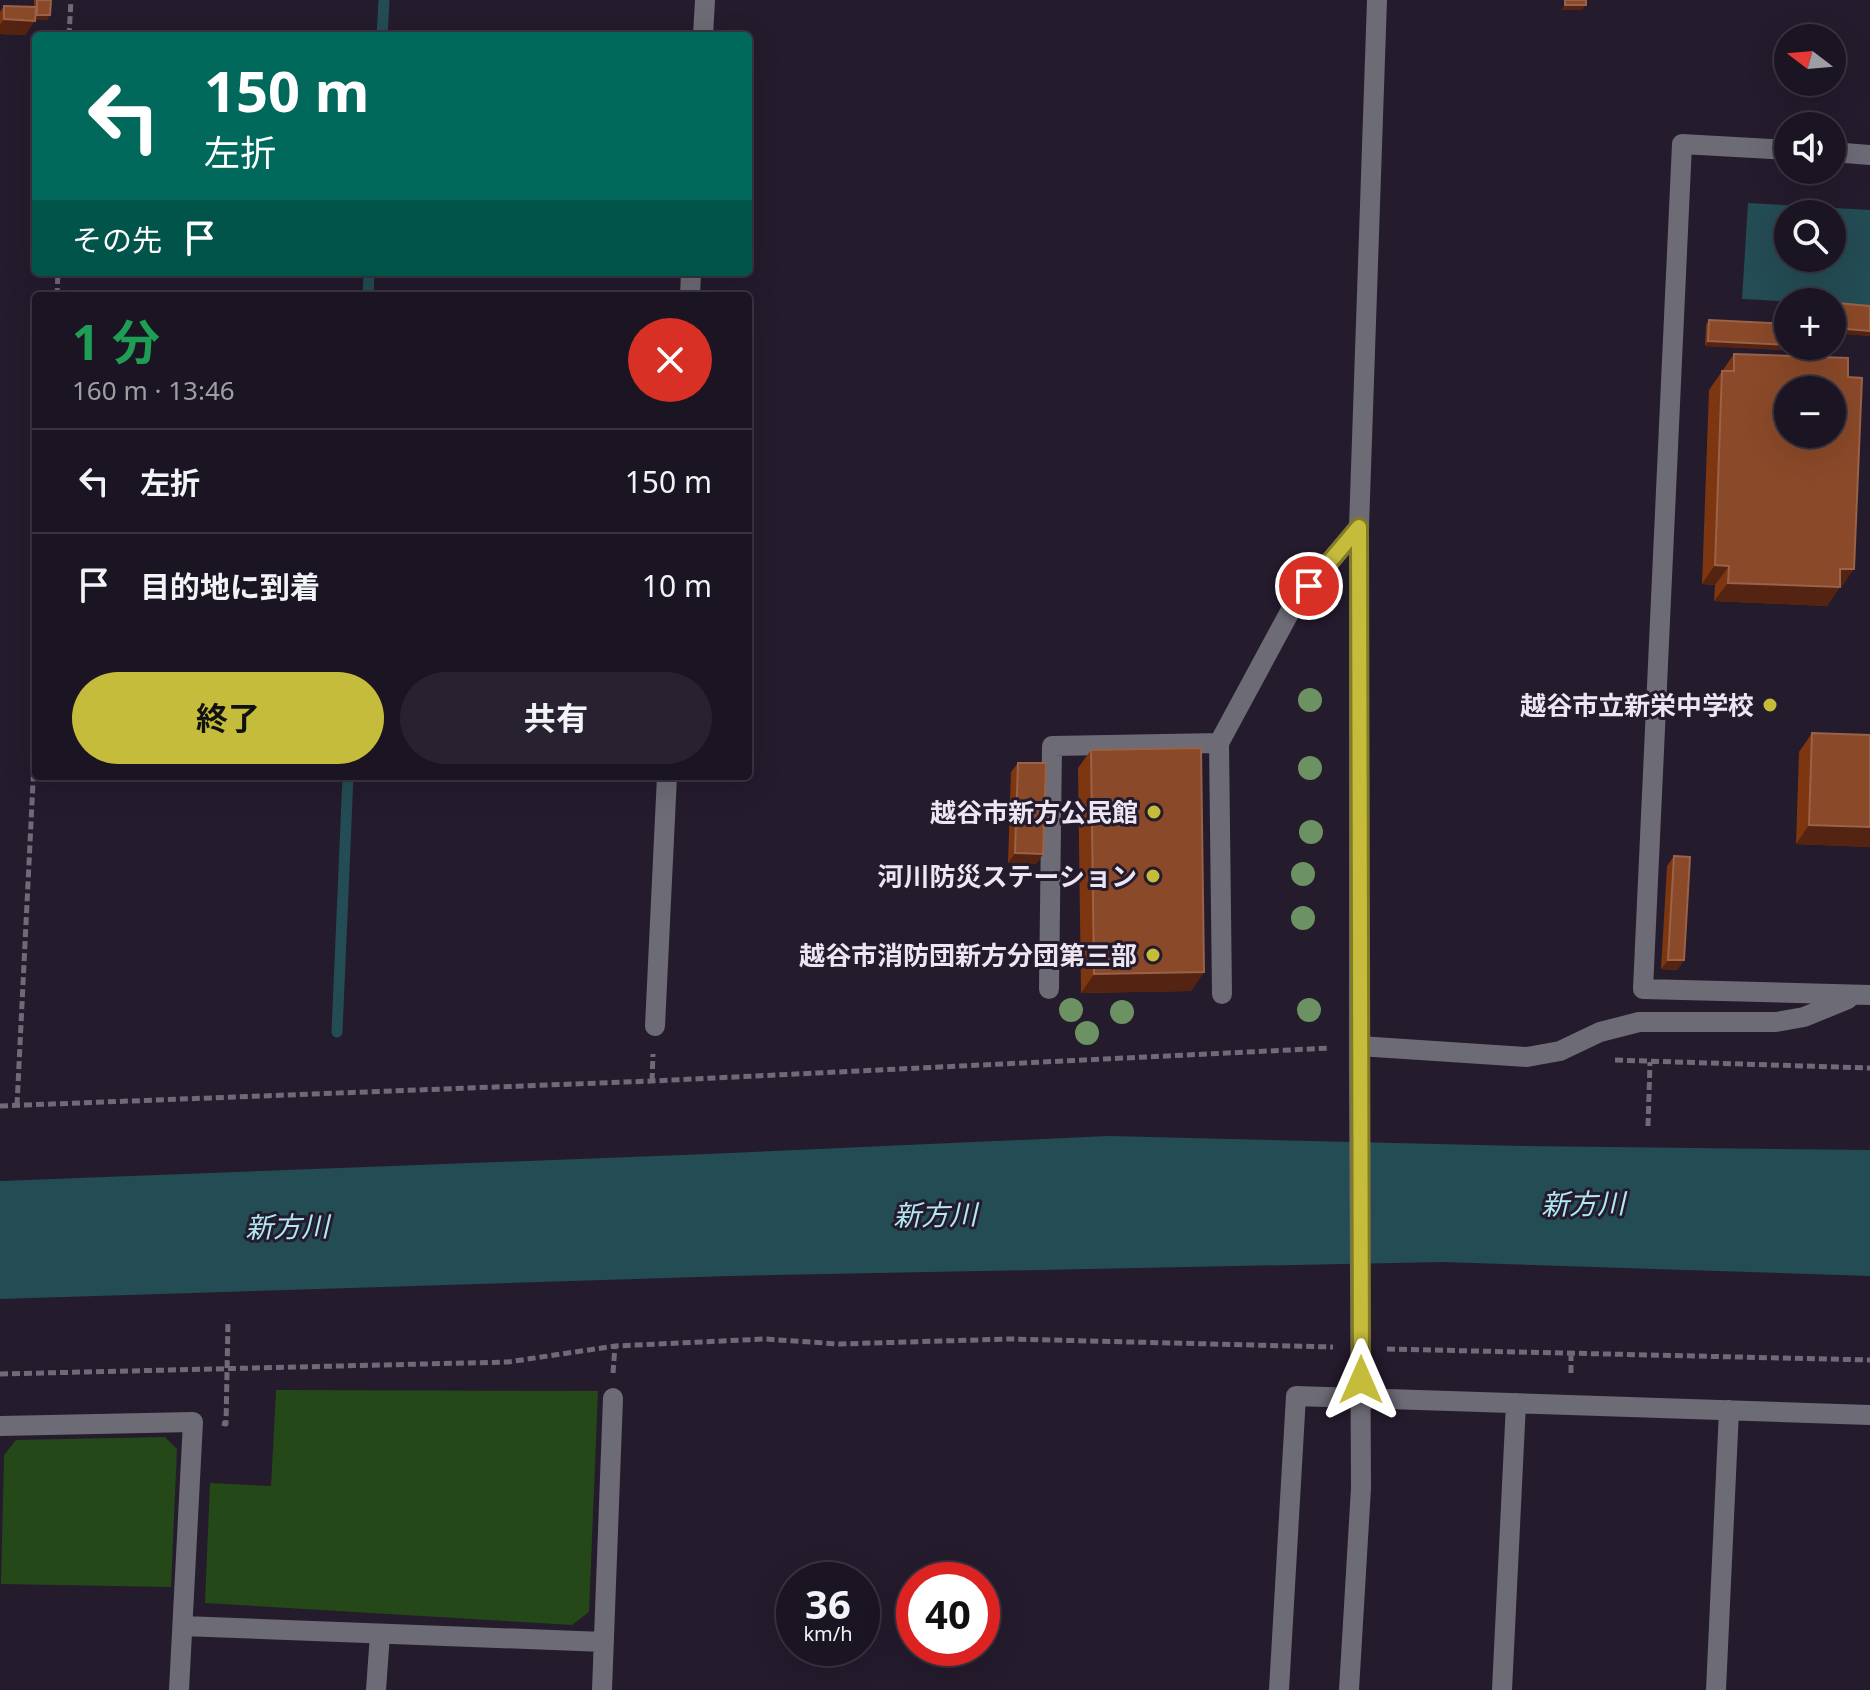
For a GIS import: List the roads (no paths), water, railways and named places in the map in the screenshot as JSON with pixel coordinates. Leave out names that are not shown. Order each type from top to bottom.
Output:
[{"type":"street","points":[[703,32],[705,0]]},
{"type":"street","points":[[1349,1690],[1355,1631],[1361,1488],[1359,527],[1377,0]]},
{"type":"street","points":[[1774,149],[1682,144],[1643,989],[1865,995]]},
{"type":"street","points":[[1846,153],[1870,155]]},
{"type":"street","points":[[1222,994],[1219,743],[1293,606],[1359,527]]},
{"type":"street","points":[[1049,989],[1052,746],[1219,743]]},
{"type":"street","points":[[655,1026],[667,780]]},
{"type":"street","points":[[1359,1046],[1527,1057],[1560,1051],[1600,1032],[1639,1022],[1776,1022],[1804,1017],[1833,1003],[1865,995]]},
{"type":"street","points":[[1279,1690],[1296,1396],[1870,1415]]},
{"type":"street","points":[[602,1690],[613,1398]]},
{"type":"street","points":[[1502,1690],[1516,1403]]},
{"type":"street","points":[[1716,1690],[1729,1410]]},
{"type":"street","points":[[0,1426],[193,1422],[179,1690]]},
{"type":"street","points":[[183,1626],[604,1642]]},
{"type":"street","points":[[376,1690],[380,1634]]},
{"type":"water","points":[[1748,203],[1774,204],[1774,272],[1846,272],[1846,209],[1870,210],[1870,306],[1846,305],[1846,288],[1774,288],[1774,301],[1742,299]]},
{"type":"water","name":"新方川","points":[[1108,1136],[1870,1150],[1870,1276],[1443,1262],[730,1276],[0,1299],[0,1181]]},
{"type":"waterway","points":[[382,32],[384,0]]},
{"type":"waterway","points":[[368,292],[369,276]]},
{"type":"waterway","points":[[337,1032],[348,780]]},
{"type":"place","name":"越谷市立新栄中学校","points":[[1770,705]]},
{"type":"place","name":"越谷市新方公民館","points":[[1154,812]]},
{"type":"place","name":"河川防災ステーション","points":[[1153,876]]},
{"type":"place","name":"越谷市消防団新方分団第三部","points":[[1153,955]]}]
